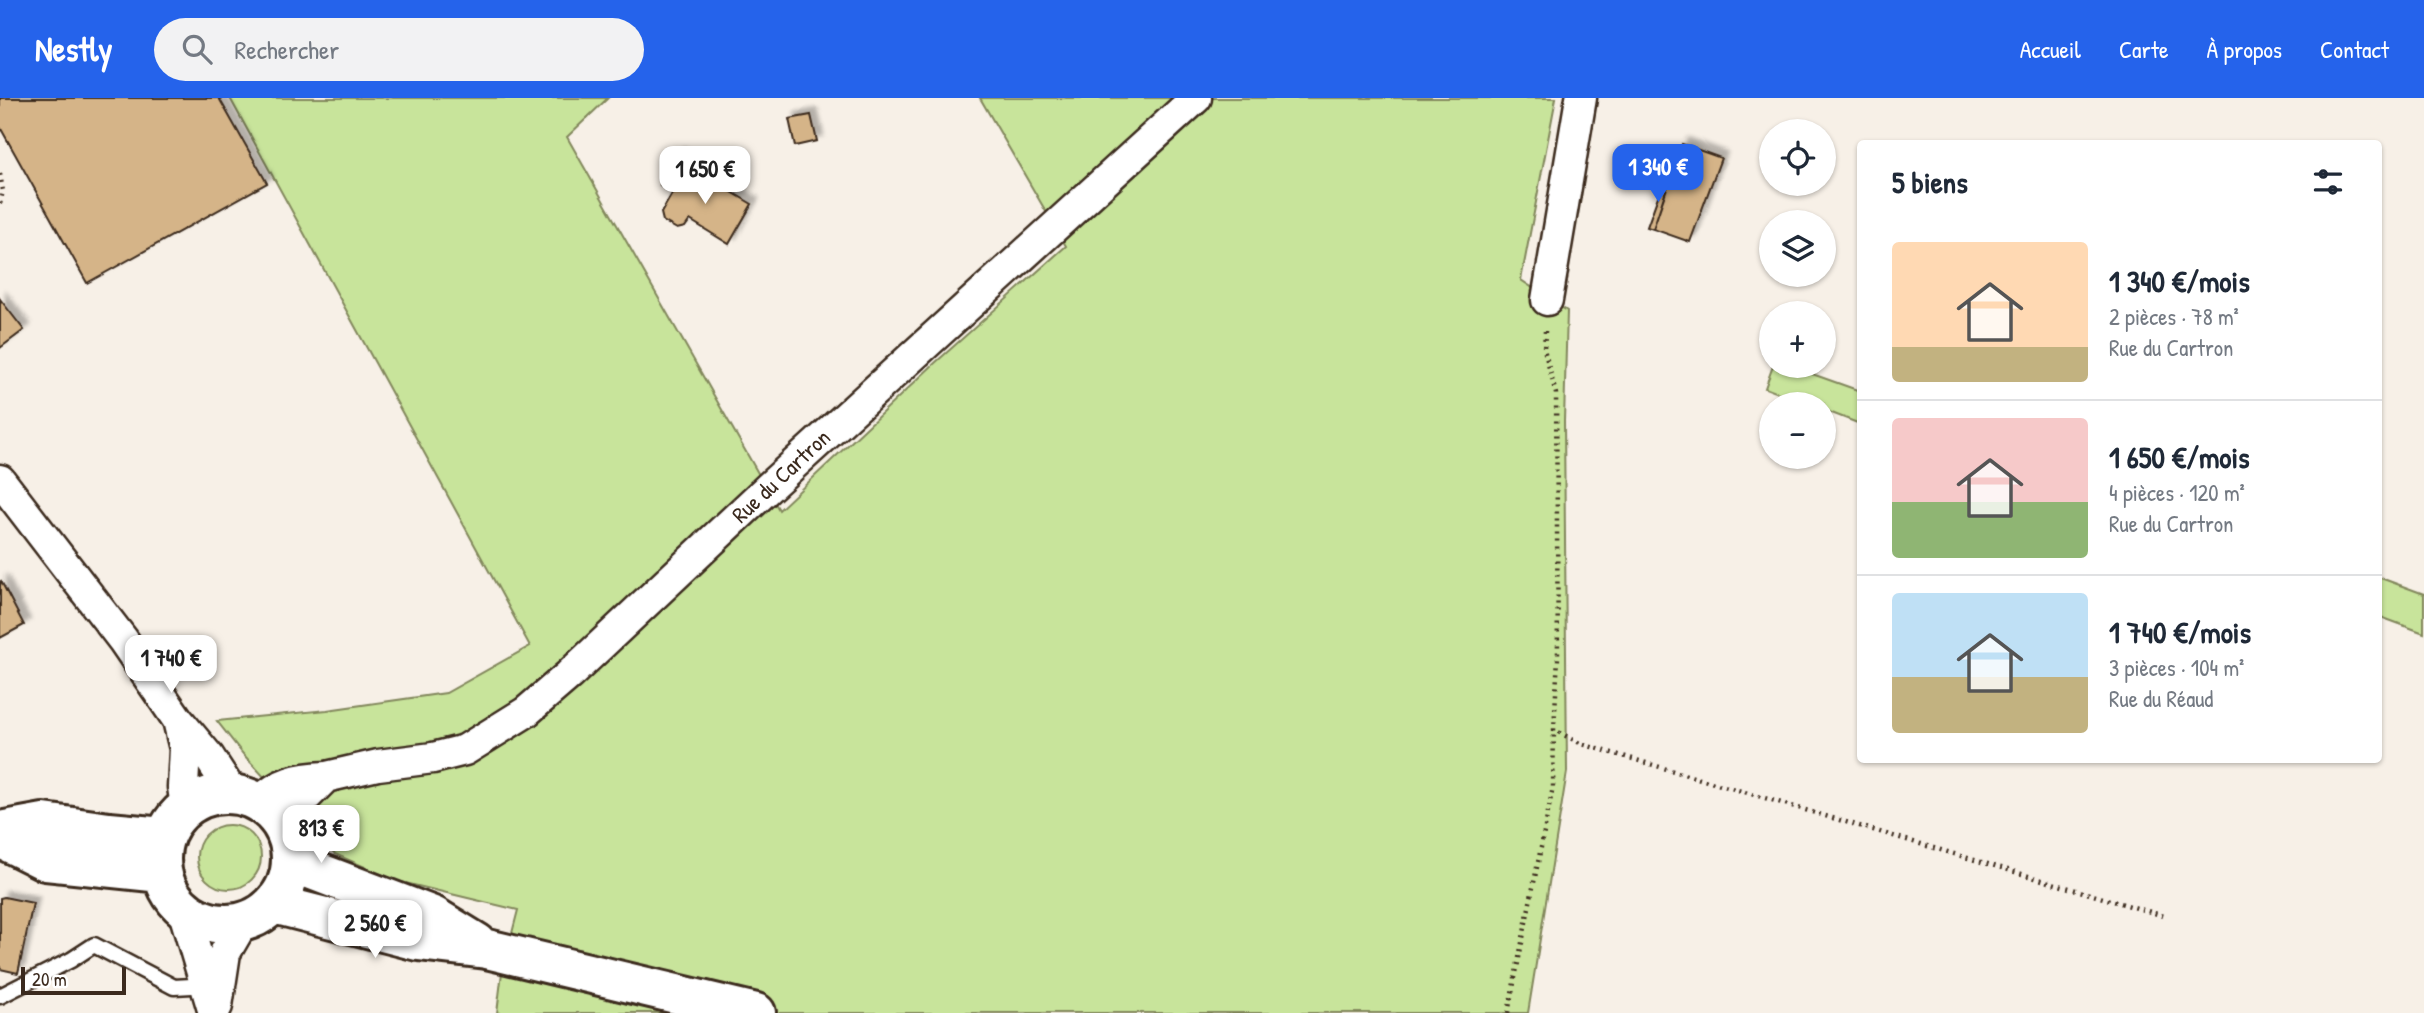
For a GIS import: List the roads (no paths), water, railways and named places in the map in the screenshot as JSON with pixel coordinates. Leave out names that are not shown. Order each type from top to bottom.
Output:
[{"type":"main road","points":[[267,821],[286,885],[258,913],[221,925],[201,920],[183,909],[166,886],[171,839],[200,798],[217,794],[267,821],[433,916],[487,949]]},
{"type":"main road","points":[[0,831],[44,823],[171,839]]},
{"type":"main road","points":[[0,838],[46,861],[171,839]]},
{"type":"main road","points":[[258,913],[418,941],[487,949],[756,1013]]},
{"type":"street","name":"Rue du Cartron","points":[[267,821],[305,798],[326,777],[465,750],[526,712],[1196,98]]},
{"type":"street","points":[[1548,300],[1581,98]]},
{"type":"street","points":[[0,480],[123,640],[178,720],[267,821]]},
{"type":"street","points":[[171,839],[183,787],[185,748],[178,720]]},
{"type":"street","points":[[183,909],[214,999]]},
{"type":"street","points":[[214,999],[225,953],[258,913]]},
{"type":"lane","points":[[0,996],[71,960],[94,945],[174,987],[214,999]]}]
